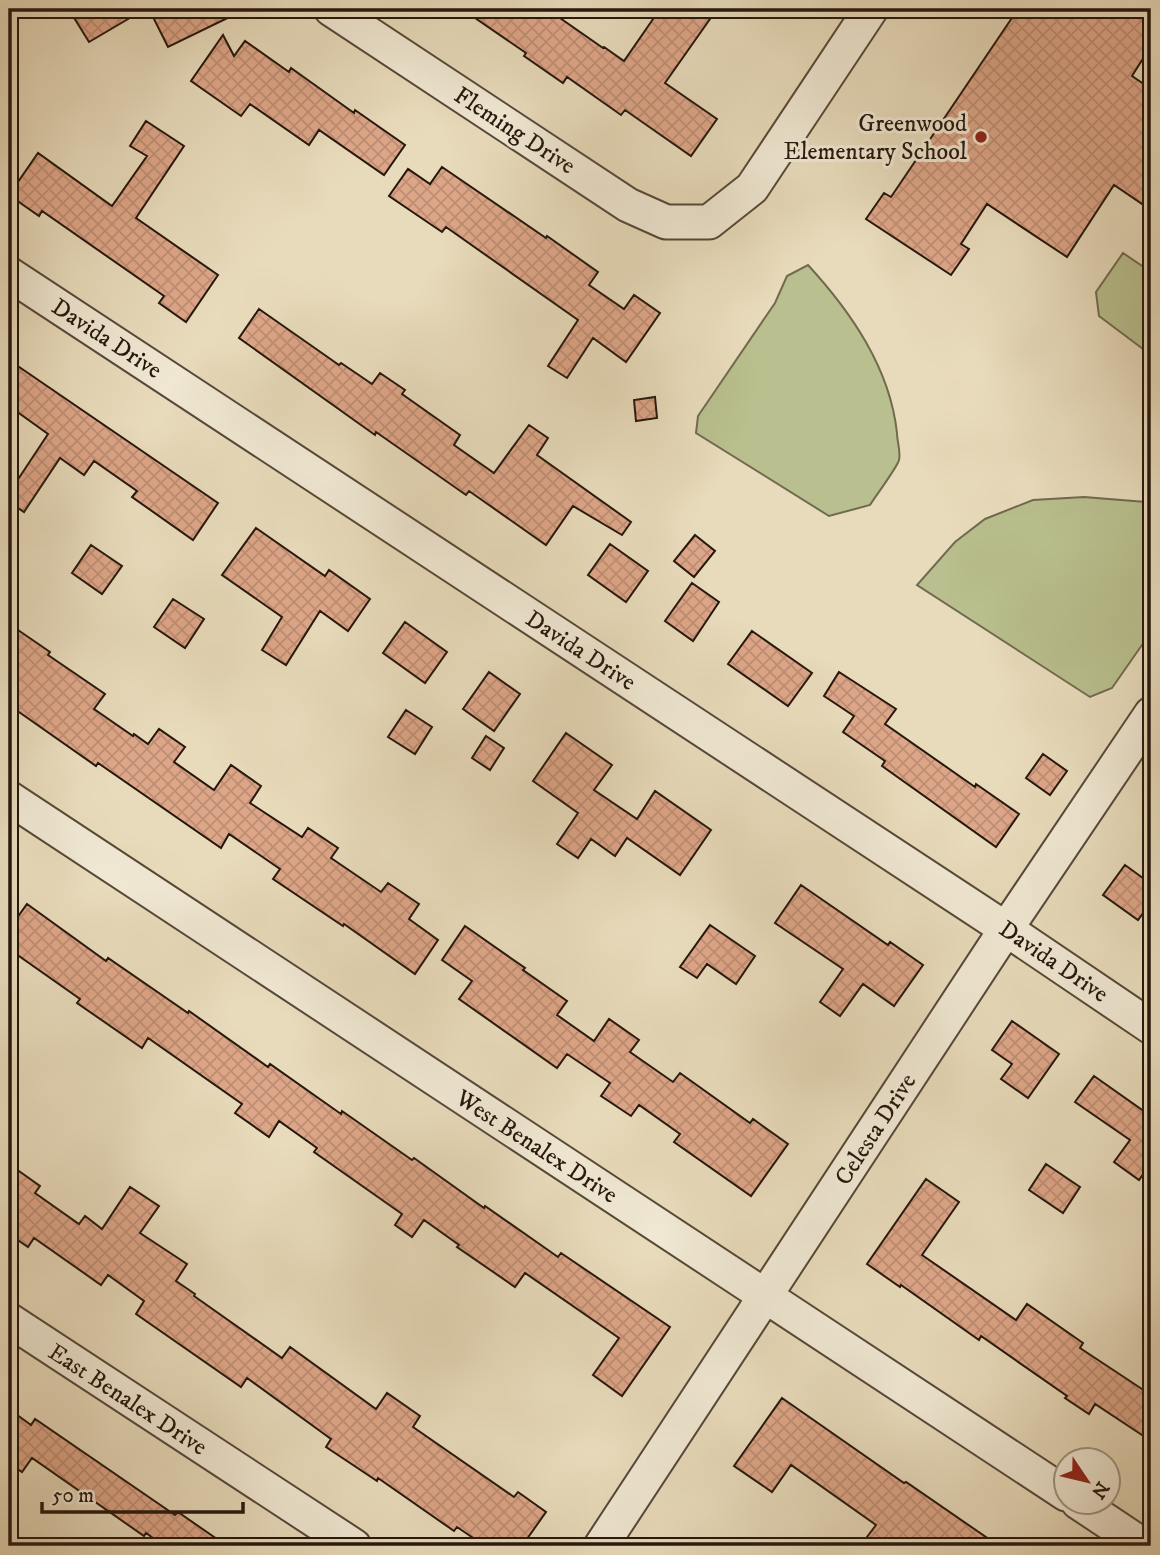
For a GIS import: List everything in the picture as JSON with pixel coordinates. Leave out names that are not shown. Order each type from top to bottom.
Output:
[{"type":"street","name":"Fleming Drive","points":[[331,9],[628,205],[666,222],[709,222],[752,188],[871,9]]},
{"type":"street","name":"Davida Drive","points":[[9,274],[1151,1027]]},
{"type":"street","name":"Celesta Drive","points":[[601,1546],[1006,929],[1151,714]]},
{"type":"street","name":"West Benalex Drive","points":[[9,798],[1052,1485]]},
{"type":"street","name":"East Benalex Drive","points":[[9,1320],[354,1546]]},
{"type":"street","points":[[1098,1516],[1144,1546]]},
{"type":"green space","points":[[1123,253],[1151,272],[1151,355],[1099,316],[1096,292]]},
{"type":"green space","points":[[808,265],[853,322],[877,364],[893,409],[899,450],[898,463],[870,505],[829,516],[696,433],[698,416],[775,303],[787,276]]},
{"type":"green space","points":[[1084,497],[1151,504],[1151,632],[1112,688],[1090,697],[917,585],[955,542],[985,519],[1033,500]]},
{"type":"building","points":[[85,9],[145,9],[89,42],[73,16]]},
{"type":"building","points":[[149,9],[246,9],[168,47]]},
{"type":"building","points":[[462,9],[547,9],[624,61],[660,9],[717,9],[665,83],[717,119],[691,156],[625,110],[621,115],[567,77],[563,83],[524,56],[526,53]]},
{"type":"building","name":"Greenwood Elementary School","points":[[1018,9],[1151,9],[1151,46],[1132,76],[1151,89],[1151,210],[1114,185],[1067,257],[987,204],[961,244],[969,249],[951,275],[866,219],[884,193],[891,197]]},
{"type":"building","points":[[223,35],[234,56],[245,41],[289,72],[291,68],[405,145],[384,175],[319,130],[309,145],[250,104],[241,116],[191,81]]},
{"type":"building","points":[[146,121],[184,146],[136,218],[218,275],[186,322],[159,303],[164,296],[42,211],[39,216],[9,195],[38,153],[112,206],[147,156],[130,146]]},
{"type":"building","points":[[442,167],[598,272],[589,285],[624,309],[634,295],[660,313],[626,362],[593,338],[567,378],[548,366],[578,320],[446,227],[442,232],[389,196],[408,169],[430,184]]},
{"type":"building","points":[[259,309],[339,365],[341,363],[372,384],[380,373],[405,390],[402,394],[460,435],[454,445],[494,473],[529,425],[548,438],[537,455],[631,522],[622,535],[573,506],[546,545],[469,491],[466,495],[376,432],[375,435],[239,338]]},
{"type":"building","points":[[9,360],[218,503],[193,540],[132,497],[137,491],[94,461],[84,475],[60,458],[24,512],[9,502],[9,493],[48,434],[9,406]]},
{"type":"building","points":[[655,397],[657,418],[636,421],[634,400]]},
{"type":"building","points":[[256,528],[325,576],[329,570],[370,599],[348,631],[320,611],[286,665],[262,650],[282,617],[222,575]]},
{"type":"building","points":[[695,535],[715,551],[694,577],[674,561]]},
{"type":"building","points":[[610,544],[648,571],[626,602],[588,575]]},
{"type":"building","points":[[91,545],[122,566],[102,594],[72,573]]},
{"type":"building","points":[[692,583],[719,602],[693,641],[665,621]]},
{"type":"building","points":[[173,599],[204,619],[185,648],[154,627]]},
{"type":"building","points":[[405,622],[447,652],[425,683],[383,653]]},
{"type":"building","points":[[18,630],[50,652],[48,655],[105,694],[94,709],[133,736],[134,734],[148,744],[159,729],[185,747],[174,762],[214,790],[231,765],[261,786],[250,803],[302,837],[308,828],[338,848],[331,858],[381,892],[388,883],[419,904],[409,919],[438,940],[415,974],[273,879],[280,869],[229,834],[221,848],[9,705],[9,643]]},
{"type":"building","points":[[752,631],[812,673],[788,706],[728,664]]},
{"type":"building","points":[[489,672],[520,694],[494,731],[463,709]]},
{"type":"building","points":[[839,672],[896,709],[885,724],[975,787],[976,784],[1019,814],[996,847],[882,766],[885,761],[843,732],[854,716],[824,696]]},
{"type":"building","points":[[406,710],[432,727],[415,754],[388,737]]},
{"type":"building","points":[[566,733],[612,765],[594,790],[637,819],[655,791],[711,830],[680,875],[627,838],[615,856],[591,839],[578,858],[557,844],[578,813],[533,781]]},
{"type":"building","points":[[486,736],[504,748],[490,770],[472,758]]},
{"type":"building","points":[[1043,754],[1067,771],[1050,795],[1026,778]]},
{"type":"building","points":[[1125,865],[1151,884],[1151,902],[1138,920],[1103,895]]},
{"type":"building","points":[[801,885],[888,945],[890,942],[923,965],[894,1006],[863,984],[840,1016],[820,1002],[843,969],[775,923]]},
{"type":"building","points":[[27,904],[106,961],[108,958],[268,1067],[270,1064],[558,1257],[561,1253],[670,1327],[622,1396],[593,1375],[619,1338],[525,1273],[515,1287],[457,1247],[459,1245],[424,1220],[412,1237],[395,1225],[402,1214],[314,1152],[317,1148],[279,1121],[269,1137],[235,1113],[242,1104],[148,1038],[142,1048],[77,1003],[80,999],[9,949],[9,929]]},
{"type":"building","points":[[710,925],[755,956],[736,984],[707,964],[697,978],[680,967]]},
{"type":"building","points":[[465,926],[567,1001],[557,1015],[594,1041],[609,1019],[639,1040],[630,1052],[673,1082],[680,1073],[750,1123],[753,1119],[788,1144],[751,1196],[674,1142],[680,1134],[639,1105],[631,1116],[601,1096],[610,1083],[567,1054],[557,1068],[459,999],[472,981],[442,960]]},
{"type":"building","points":[[1012,1021],[1059,1054],[1028,1098],[1001,1079],[1012,1064],[992,1050]]},
{"type":"building","points":[[1094,1076],[1148,1114],[1151,1109],[1151,1163],[1139,1180],[1114,1162],[1130,1140],[1075,1102]]},
{"type":"building","points":[[9,1164],[40,1186],[35,1193],[79,1224],[85,1216],[102,1229],[130,1187],[159,1206],[140,1233],[187,1264],[176,1281],[195,1294],[194,1296],[282,1358],[290,1347],[376,1409],[387,1393],[420,1416],[413,1427],[514,1497],[518,1492],[546,1512],[522,1546],[485,1546],[457,1527],[454,1531],[378,1478],[377,1481],[326,1447],[331,1439],[247,1378],[241,1387],[136,1314],[144,1301],[108,1275],[101,1285],[34,1238],[28,1247],[9,1234]]},
{"type":"building","points":[[1046,1164],[1080,1187],[1063,1213],[1029,1190]]},
{"type":"building","points":[[926,1179],[959,1202],[922,1255],[1016,1320],[1027,1304],[1083,1343],[1080,1348],[1151,1395],[1151,1441],[1095,1404],[1089,1414],[981,1336],[979,1340],[867,1264]]},
{"type":"building","points":[[782,1398],[999,1546],[881,1546],[867,1537],[876,1525],[791,1465],[772,1492],[734,1466]]},
{"type":"building","points":[[9,1409],[31,1425],[35,1419],[175,1515],[178,1512],[227,1546],[164,1546],[146,1533],[144,1536],[32,1458],[22,1472],[9,1463]]},
{"type":"place","name":"Greenwood Elementary School","points":[[981,137]]}]
